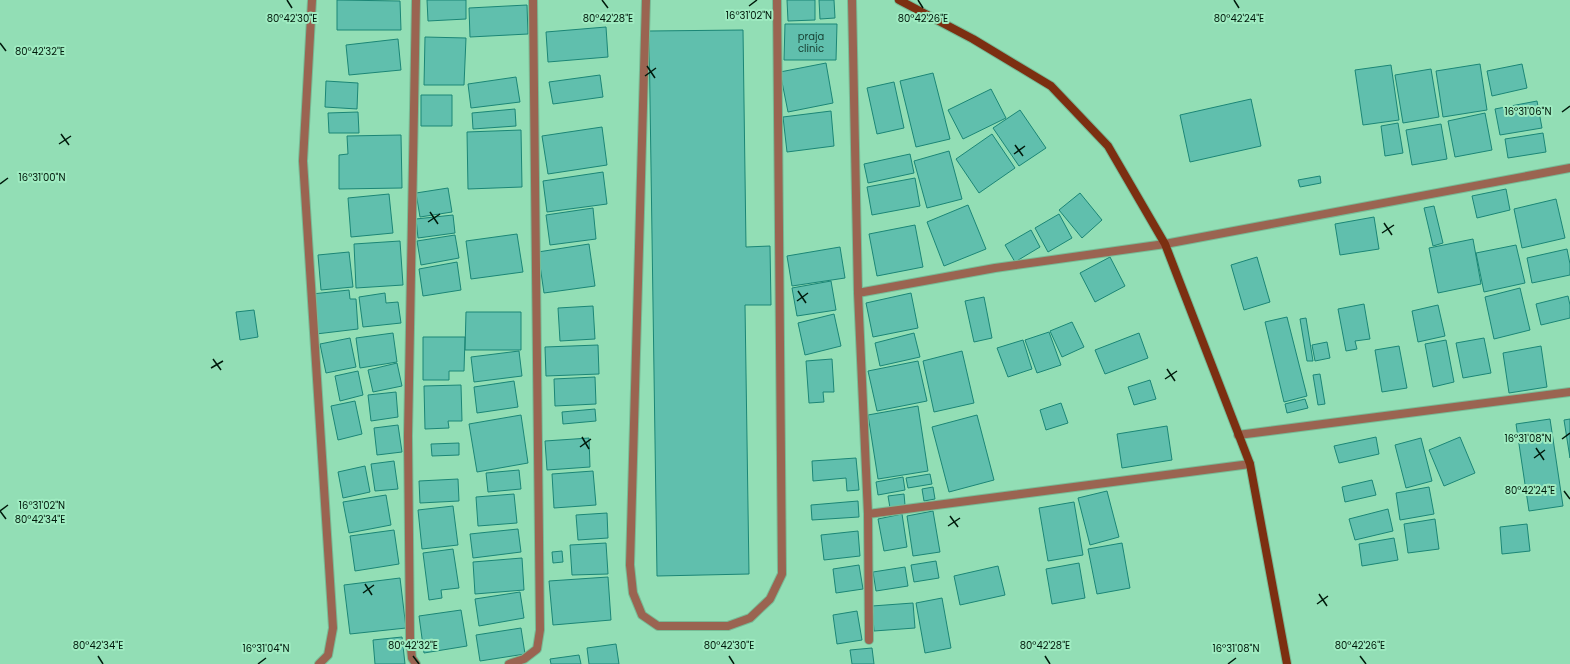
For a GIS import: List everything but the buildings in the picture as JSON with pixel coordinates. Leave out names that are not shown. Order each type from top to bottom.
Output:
[{"type":"street","points":[[312,0],[303,161],[333,628],[328,656],[319,664]]},
{"type":"street","points":[[416,0],[408,436],[410,638],[412,658],[416,664]]},
{"type":"street","points":[[509,664],[524,659],[537,649],[540,630],[533,0]]},
{"type":"street","points":[[646,0],[630,565],[633,593],[642,614],[658,626],[728,626],[750,618],[770,599],[782,574],[777,0]]},
{"type":"street","points":[[852,0],[858,294],[868,514],[869,640]]},
{"type":"street","points":[[899,0],[973,39],[1051,86],[1108,146],[1165,244],[1250,464],[1287,664]]},
{"type":"street","points":[[858,294],[995,268],[1165,244],[1570,169]]},
{"type":"street","points":[[1238,435],[1570,392]]},
{"type":"street","points":[[868,514],[1250,464]]}]
